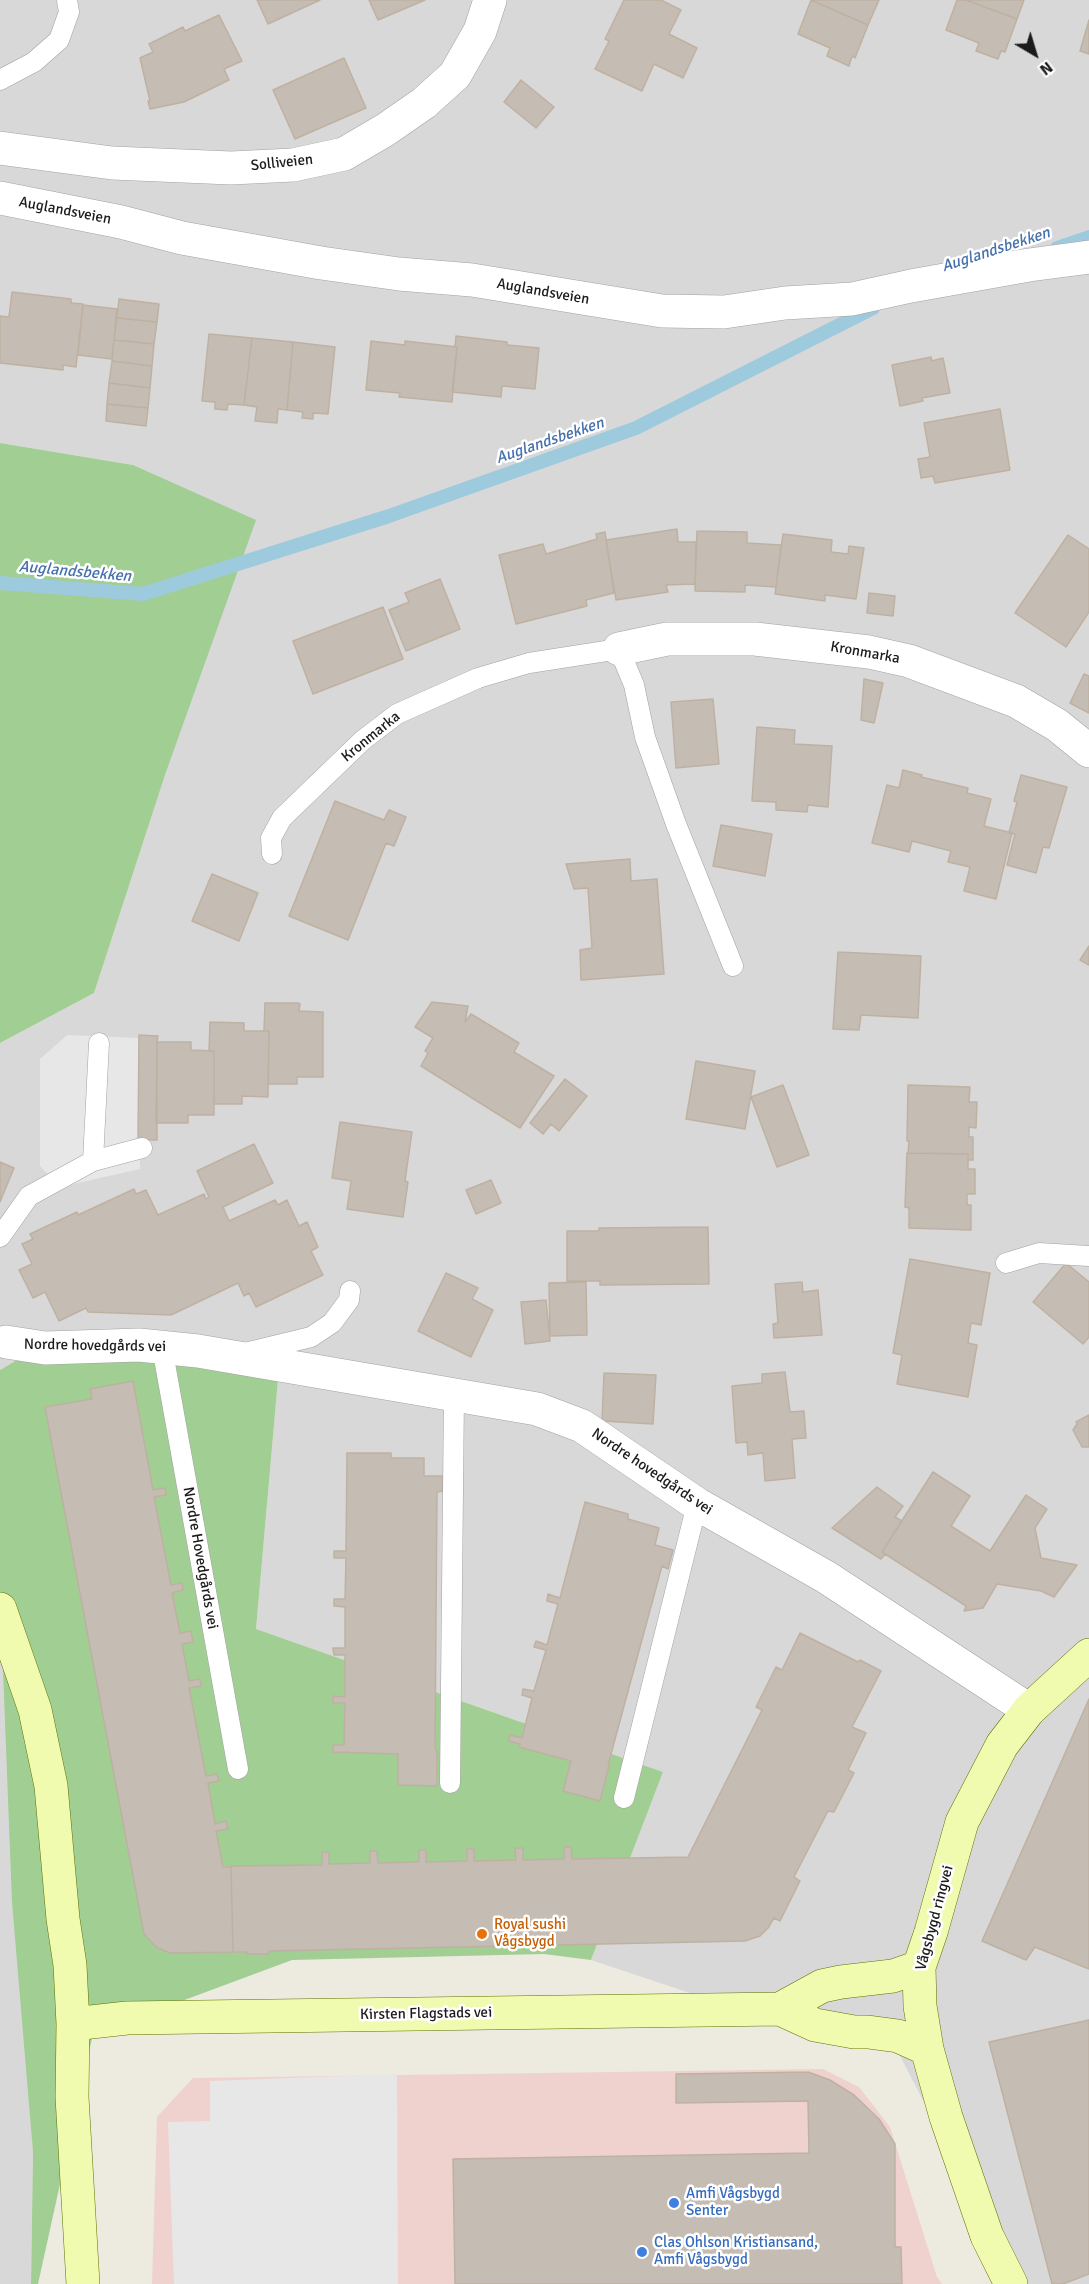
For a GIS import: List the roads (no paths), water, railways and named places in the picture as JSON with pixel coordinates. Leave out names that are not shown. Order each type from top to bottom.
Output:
[{"type":"street","name":"Solliveien","points":[[0,148],[112,163],[231,168],[293,165],[344,154],[385,130],[424,103],[455,75],[480,31],[490,0]]},
{"type":"street","name":"Auglandsveien","points":[[0,198],[121,222],[182,238],[321,263],[399,274],[472,280],[662,311],[724,312],[785,303],[852,299],[970,275],[1089,257]]},
{"type":"street","name":"Kronmarka","points":[[619,649],[667,639],[754,639],[869,651],[919,664],[1016,701],[1057,726],[1089,751]]},
{"type":"street","name":"Nordre hovedgårds vei","points":[[3,1339],[45,1348],[139,1345],[162,1347],[228,1356],[537,1409],[582,1426],[697,1504],[826,1577],[1029,1710]]},
{"type":"street","points":[[0,1609],[35,1710],[51,1786],[63,1919],[70,1965],[73,2024],[72,2097],[83,2284]]},
{"type":"street","name":"Vågsbygd ringvei","points":[[1011,2284],[987,2236],[946,2117],[927,2049],[920,2006],[919,1967],[932,1932],[962,1822],[1002,1745],[1029,1710],[1089,1655]]},
{"type":"street","name":"Kirsten Flagstads vei","points":[[780,2009],[822,1986],[893,1976],[919,1967]]},
{"type":"street","name":"Kirsten Flagstads vei","points":[[73,2024],[127,2018],[780,2009],[815,2025],[854,2032],[898,2036],[927,2049]]},
{"type":"lane","points":[[0,80],[34,62],[59,40],[69,12],[67,0]]},
{"type":"lane","points":[[619,649],[634,685],[645,737],[668,802],[733,966]]},
{"type":"lane","name":"Kronmarka","points":[[272,854],[271,838],[282,818],[363,740],[397,714],[478,678],[529,663],[619,649]]},
{"type":"lane","points":[[93,1161],[99,1043]]},
{"type":"lane","points":[[0,1237],[29,1196],[93,1161],[142,1148]]},
{"type":"lane","points":[[1006,1263],[1039,1253],[1089,1256]]},
{"type":"lane","name":"Nordre hovedgårds vei","points":[[228,1356],[311,1336],[332,1323],[349,1300],[350,1292]]},
{"type":"lane","name":"Nordre Hovedgårds vei","points":[[162,1347],[238,1769]]},
{"type":"lane","points":[[450,1783],[454,1394]]},
{"type":"lane","name":"Nordre Hovedgårds vei","points":[[624,1798],[697,1504]]},
{"type":"waterway","name":"Auglandsbekken","points":[[1057,248],[1089,237]]},
{"type":"waterway","name":"Auglandsbekken","points":[[0,583],[143,594],[389,516],[636,428],[873,308]]},
{"type":"place","name":"Royal sushi Vågsbygd","points":[[482,1934]]},
{"type":"place","name":"Amfi Vågsbygd Senter","points":[[674,2203]]},
{"type":"place","name":"Clas Ohlson Kristiansand, Amfi Vågsbygd","points":[[642,2252]]}]
